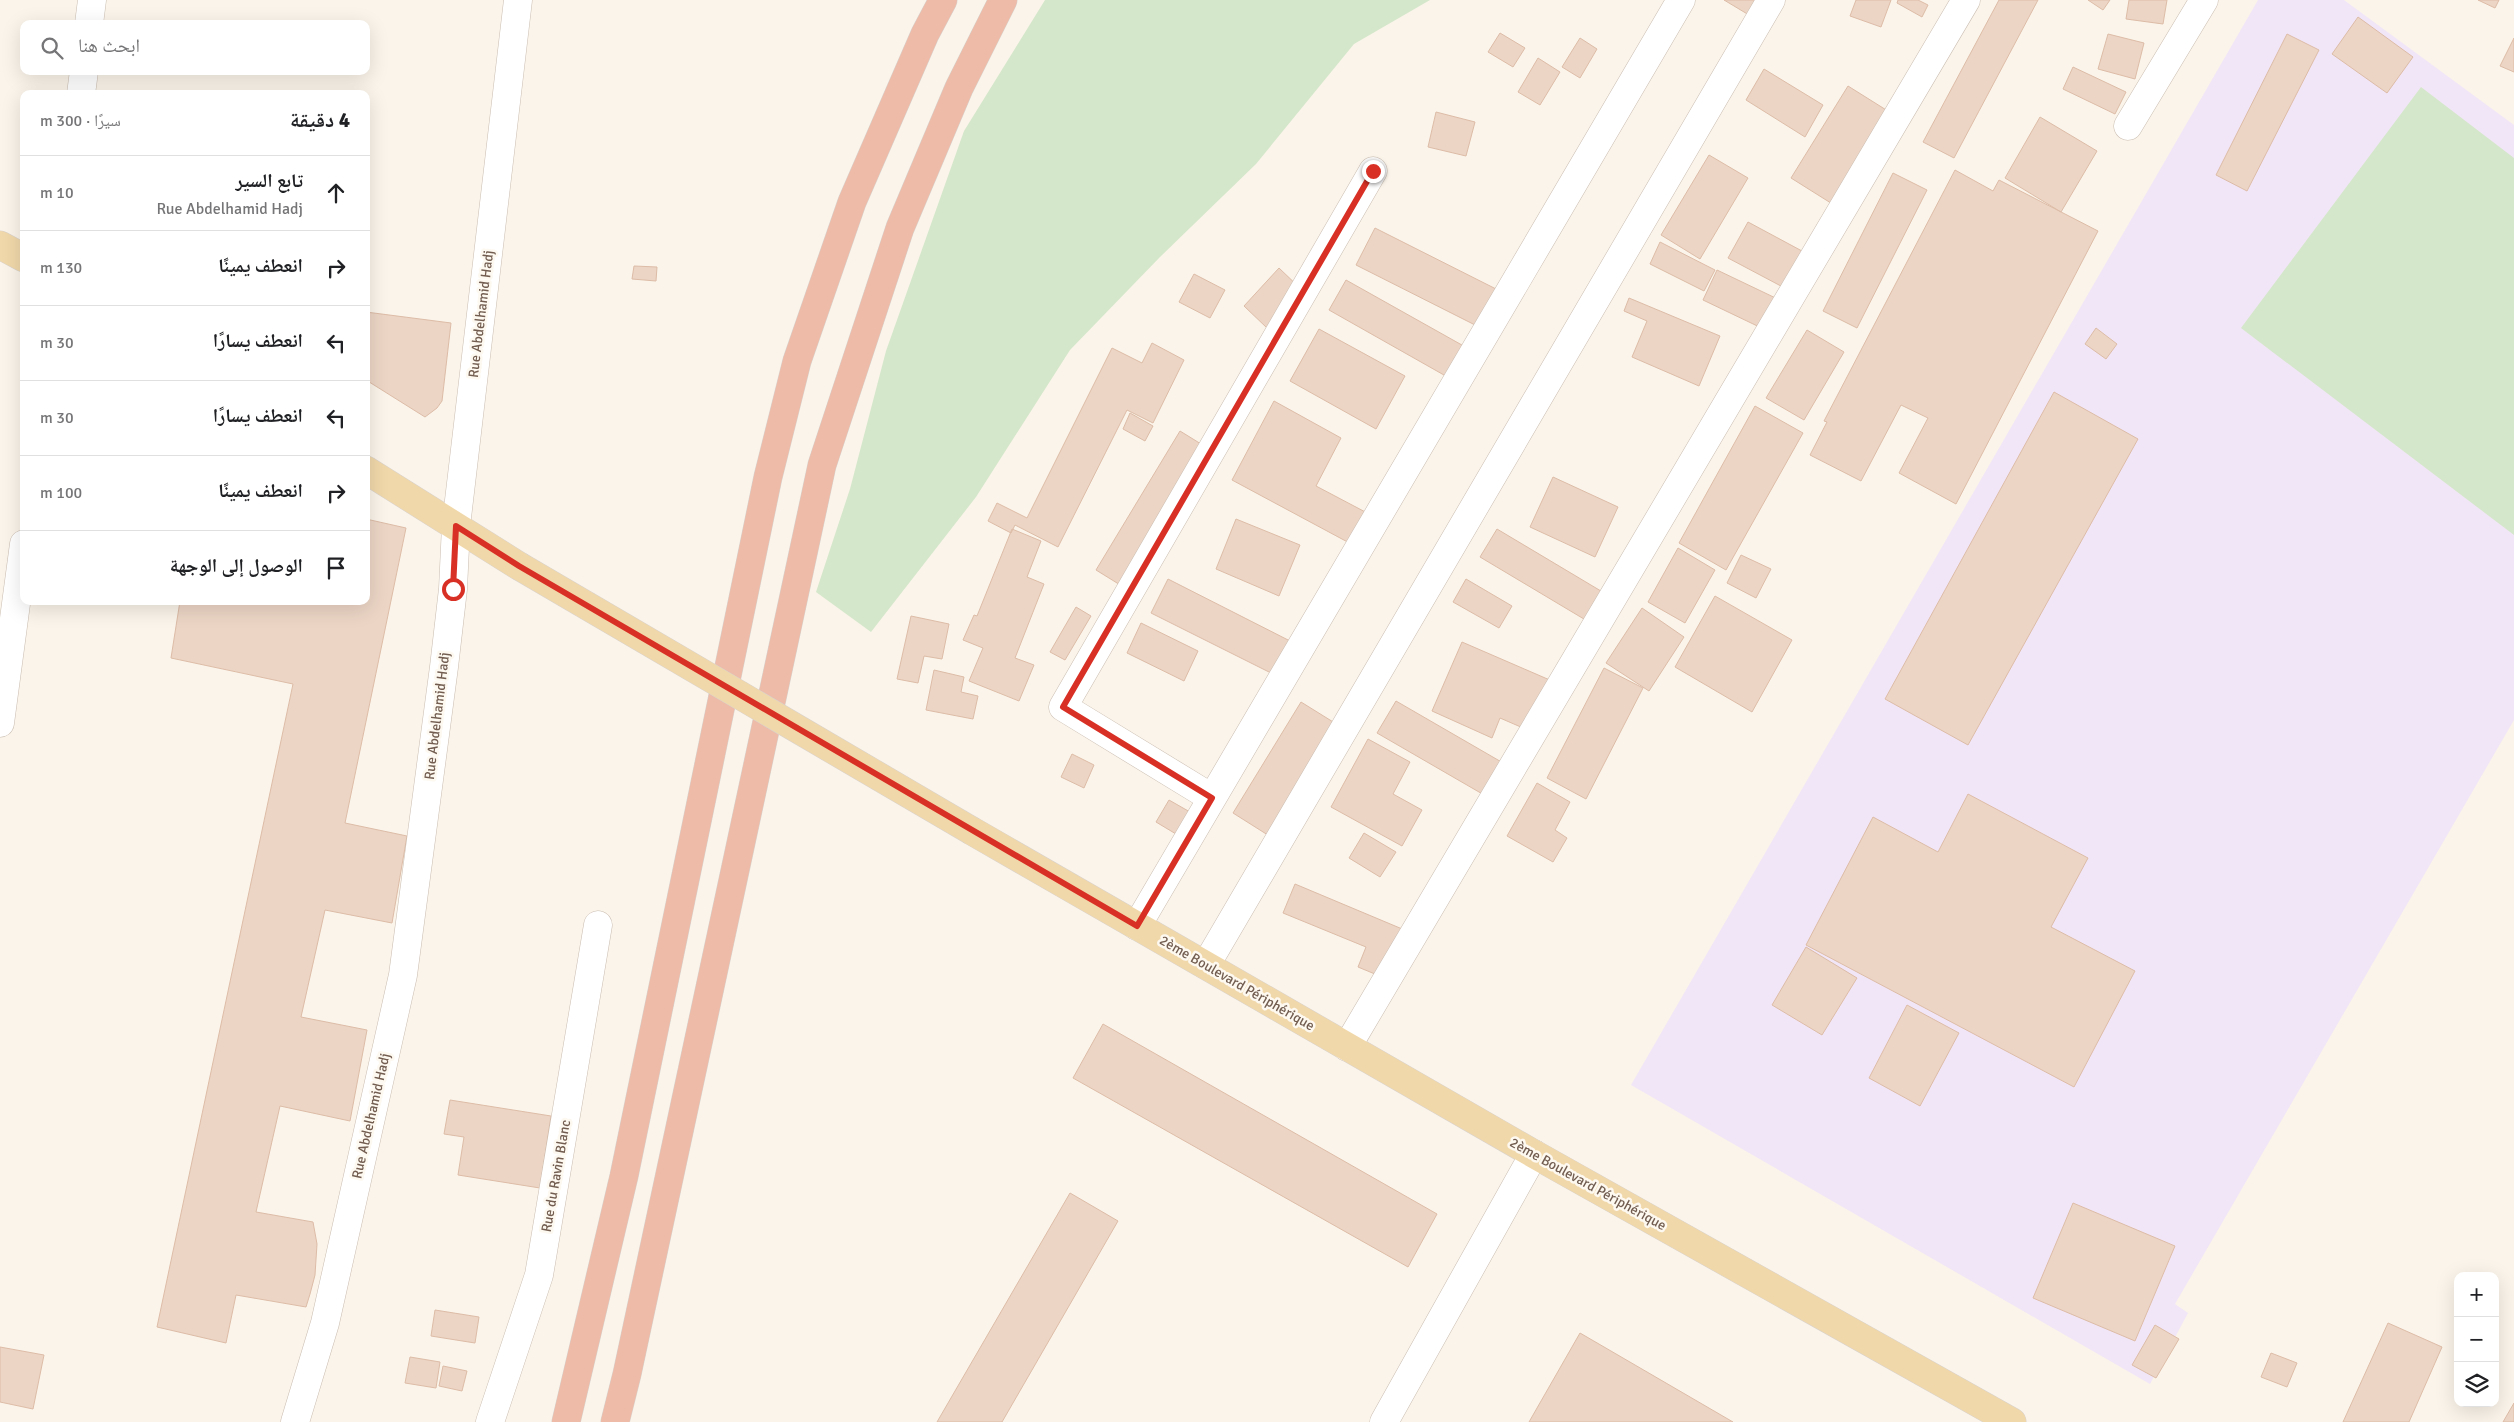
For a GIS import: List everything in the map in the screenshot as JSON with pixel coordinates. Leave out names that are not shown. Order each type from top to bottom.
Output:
[{"type":"highway","points":[[566,1422],[624,1176],[766,486],[797,361],[852,202],[925,34],[943,0]]},
{"type":"highway","points":[[614,1422],[631,1355],[822,465],[900,228],[959,88],[1003,0]]},
{"type":"main road","points":[[0,245],[20,256]]},
{"type":"main road","name":"2ème Boulevard Périphérique","points":[[370,472],[519,566],[972,832],[1534,1154],[2012,1422]]},
{"type":"street","points":[[90,20],[92,0]]},
{"type":"street","name":"Rue Abdelhamid Hadj","points":[[294,1422],[324,1323],[403,975],[444,667],[453,589],[456,526],[518,0]]},
{"type":"street","points":[[1137,926],[1681,0]]},
{"type":"street","points":[[1206,965],[1771,0]]},
{"type":"street","points":[[1347,1047],[1966,0]]},
{"type":"street","points":[[2128,126],[2204,0]]},
{"type":"street","points":[[82,90],[83,75]]},
{"type":"street","points":[[1212,798],[1063,707],[1373,171]]},
{"type":"street","points":[[0,723],[20,574]]},
{"type":"street","name":"Rue du Ravin Blanc","points":[[490,1422],[539,1275],[598,925]]},
{"type":"street","points":[[1384,1422],[1534,1154]]},
{"type":"shaded area","points":[[2258,0],[2344,0],[2514,125],[2514,720],[2175,1304],[2188,1313],[2150,1384],[1631,1085]]},
{"type":"green space","points":[[1045,0],[1430,0],[1354,44],[1256,164],[1160,257],[1070,350],[976,497],[871,632],[816,592],[850,489],[886,351],[964,131]]},
{"type":"green space","points":[[2421,87],[2514,158],[2514,535],[2241,328]]},
{"type":"building","points":[[1724,0],[1758,0],[1749,15]]},
{"type":"building","points":[[1856,0],[1891,0],[1881,27],[1850,16]]},
{"type":"building","points":[[1898,0],[1918,0],[1928,5],[1922,17],[1897,3]]},
{"type":"building","points":[[1999,0],[2038,0],[1954,158],[1923,142]]},
{"type":"building","points":[[2088,0],[2110,0],[2103,10]]},
{"type":"building","points":[[2129,0],[2167,0],[2163,24],[2126,19]]},
{"type":"building","points":[[2478,0],[2499,0],[2495,8]]},
{"type":"building","points":[[2358,17],[2413,57],[2387,93],[2332,54]]},
{"type":"building","points":[[1500,33],[1525,48],[1513,67],[1488,52]]},
{"type":"building","points":[[2108,34],[2144,43],[2135,79],[2098,69]]},
{"type":"building","points":[[2287,34],[2319,50],[2247,191],[2216,175]]},
{"type":"building","points":[[1580,38],[1597,49],[1580,78],[1562,67]]},
{"type":"building","points":[[2514,38],[2514,72],[2500,66]]},
{"type":"building","points":[[1538,58],[1560,72],[1540,105],[1518,92]]},
{"type":"building","points":[[2073,67],[2126,92],[2115,114],[2063,89]]},
{"type":"building","points":[[1764,69],[1823,105],[1805,137],[1746,100]]},
{"type":"building","points":[[1848,86],[1899,118],[1842,210],[1791,178]]},
{"type":"building","points":[[1436,112],[1475,122],[1466,156],[1428,147]]},
{"type":"building","points":[[2040,117],[2097,151],[2061,212],[2005,178]]},
{"type":"building","points":[[1709,155],[1748,178],[1700,259],[1661,235]]},
{"type":"building","points":[[1955,170],[1993,191],[1999,180],[2098,231],[1956,504],[1899,473],[1928,418],[1901,405],[1861,481],[1810,455],[1827,422],[1824,421]]},
{"type":"building","points":[[1893,173],[1927,190],[1857,328],[1823,311]]},
{"type":"building","points":[[1748,222],[1815,258],[1796,294],[1728,258]]},
{"type":"building","points":[[1375,228],[1502,292],[1483,329],[1356,265]]},
{"type":"building","points":[[1660,242],[1715,270],[1704,291],[1650,264]]},
{"type":"building","points":[[634,266],[657,267],[656,281],[632,279]]},
{"type":"building","points":[[1279,268],[1303,291],[1267,328],[1244,306]]},
{"type":"building","points":[[1717,270],[1786,303],[1772,333],[1703,300]]},
{"type":"building","points":[[1194,274],[1225,290],[1210,318],[1179,302]]},
{"type":"building","points":[[1346,280],[1469,349],[1451,379],[1329,310]]},
{"type":"building","points":[[1629,298],[1720,336],[1699,386],[1632,357],[1647,321],[1624,311]]},
{"type":"building","points":[[370,313],[451,323],[442,401],[437,408],[425,417],[370,383]]},
{"type":"building","points":[[2096,328],[2117,344],[2106,359],[2085,344]]},
{"type":"building","points":[[1319,329],[1405,376],[1376,429],[1290,381]]},
{"type":"building","points":[[1807,330],[1844,352],[1804,420],[1766,398]]},
{"type":"building","points":[[1152,343],[1184,360],[1153,423],[1127,410],[1058,547],[1015,525],[1011,533],[988,521],[997,503],[1027,518],[1112,348],[1142,363]]},
{"type":"building","points":[[2054,392],[2138,439],[1968,745],[1885,699]]},
{"type":"building","points":[[1274,401],[1341,438],[1316,486],[1371,515],[1355,546],[1232,480]]},
{"type":"building","points":[[1755,406],[1803,433],[1726,570],[1679,543]]},
{"type":"building","points":[[1130,413],[1153,426],[1145,441],[1123,429]]},
{"type":"building","points":[[1180,431],[1214,452],[1130,591],[1096,570]]},
{"type":"building","points":[[1553,477],[1618,507],[1595,557],[1530,527]]},
{"type":"building","points":[[1236,519],[1300,545],[1279,596],[1216,569]]},
{"type":"building","points":[[370,520],[406,528],[345,823],[407,836],[392,923],[325,910],[301,1017],[367,1030],[350,1121],[280,1106],[256,1212],[313,1222],[317,1244],[315,1275],[306,1307],[236,1295],[226,1343],[157,1327],[293,684],[171,658],[179,605],[370,605]]},
{"type":"building","points":[[1012,529],[1041,541],[1027,577],[1044,584],[1015,658],[1034,665],[1019,701],[969,681],[983,648],[963,640],[974,615],[977,616]]},
{"type":"building","points":[[1497,529],[1616,600],[1599,628],[1480,557]]},
{"type":"building","points":[[1678,548],[1715,570],[1685,623],[1648,602]]},
{"type":"building","points":[[1741,555],[1771,569],[1756,598],[1727,583]]},
{"type":"building","points":[[1168,579],[1294,643],[1277,676],[1151,613]]},
{"type":"building","points":[[1466,579],[1512,606],[1499,628],[1453,602]]},
{"type":"building","points":[[1715,596],[1792,640],[1752,712],[1675,667]]},
{"type":"building","points":[[1076,607],[1091,616],[1065,660],[1050,652]]},
{"type":"building","points":[[1642,608],[1684,637],[1649,691],[1606,663]]},
{"type":"building","points":[[911,616],[949,624],[942,659],[924,656],[918,683],[897,679]]},
{"type":"building","points":[[1141,623],[1198,651],[1184,681],[1127,653]]},
{"type":"building","points":[[1462,642],[1559,684],[1537,734],[1500,718],[1492,738],[1432,711]]},
{"type":"building","points":[[1604,668],[1643,688],[1586,799],[1547,778]]},
{"type":"building","points":[[934,670],[964,677],[961,692],[978,696],[973,719],[926,710]]},
{"type":"building","points":[[1396,701],[1517,771],[1498,803],[1377,733]]},
{"type":"building","points":[[1301,702],[1338,725],[1271,837],[1233,813]]},
{"type":"building","points":[[1368,739],[1410,762],[1393,794],[1422,810],[1402,846],[1331,807]]},
{"type":"building","points":[[1072,754],[1094,765],[1084,788],[1061,777]]},
{"type":"building","points":[[1537,783],[1570,802],[1555,830],[1567,838],[1553,862],[1507,836]]},
{"type":"building","points":[[1968,794],[2088,858],[2051,927],[2135,971],[2074,1087],[1806,945],[1873,817],[1938,852]]},
{"type":"building","points":[[1169,800],[1190,812],[1176,834],[1156,822]]},
{"type":"building","points":[[1364,833],[1396,852],[1380,877],[1349,858]]},
{"type":"building","points":[[1295,884],[1407,931],[1387,979],[1358,967],[1366,947],[1283,913]]},
{"type":"building","points":[[1806,947],[1857,978],[1822,1035],[1772,1005]]},
{"type":"building","points":[[1907,1005],[1959,1033],[1920,1106],[1869,1078]]},
{"type":"building","points":[[1103,1024],[1437,1214],[1408,1267],[1073,1078]]},
{"type":"building","points":[[450,1100],[551,1116],[540,1188],[458,1175],[464,1137],[444,1134]]},
{"type":"building","points":[[1070,1193],[1118,1221],[1002,1422],[937,1422]]},
{"type":"building","points":[[2073,1203],[2175,1246],[2135,1341],[2033,1298]]},
{"type":"building","points":[[435,1310],[479,1317],[475,1343],[431,1336]]},
{"type":"building","points":[[2388,1323],[2442,1347],[2409,1422],[2343,1422]]},
{"type":"building","points":[[2155,1325],[2179,1339],[2156,1378],[2132,1365]]},
{"type":"building","points":[[1580,1333],[1733,1422],[1529,1422]]},
{"type":"building","points":[[0,1347],[44,1355],[33,1409],[0,1402]]},
{"type":"building","points":[[2271,1353],[2297,1363],[2287,1387],[2261,1377]]},
{"type":"building","points":[[410,1357],[440,1362],[436,1388],[405,1383]]},
{"type":"building","points":[[443,1366],[467,1371],[462,1391],[439,1386]]},
{"type":"building","points":[[2514,1403],[2514,1422],[2503,1422]]},
{"type":"route","points":[[453,589],[456,526],[519,566],[972,832],[1137,926],[1212,798],[1063,707],[1373,171]]}]
